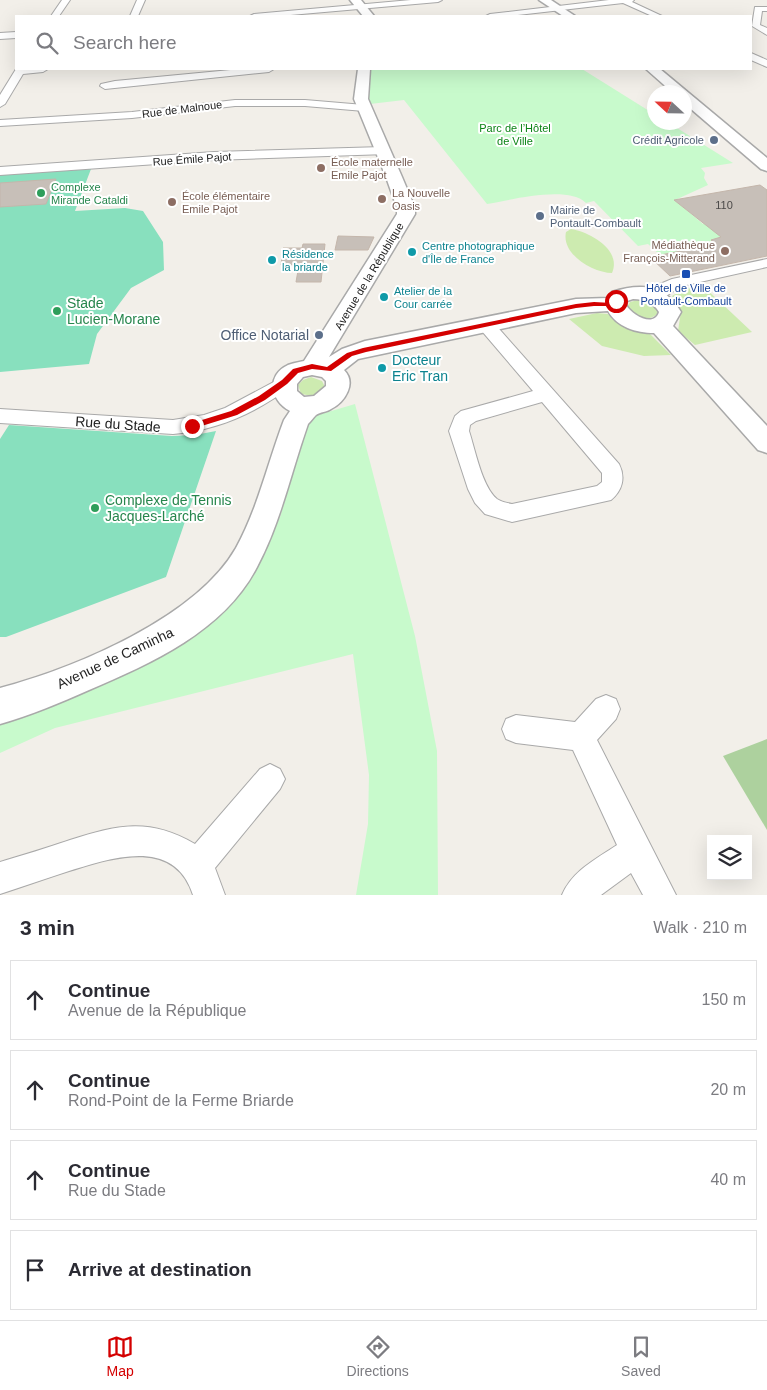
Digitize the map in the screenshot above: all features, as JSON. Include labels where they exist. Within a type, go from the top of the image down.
[{"type":"street","points":[[56,15],[66,0]]},
{"type":"street","points":[[134,15],[141,0],[150,0]]},
{"type":"street","points":[[263,15],[358,4],[438,0]]},
{"type":"street","points":[[544,0],[568,15]]},
{"type":"street","points":[[498,15],[625,0],[656,15]]},
{"type":"street","points":[[358,4],[368,15]]},
{"type":"street","points":[[765,31],[756,26],[762,14],[758,9],[767,9]]},
{"type":"street","points":[[0,36],[15,35]]},
{"type":"street","points":[[752,56],[767,64]]},
{"type":"street","points":[[0,104],[20,70]]},
{"type":"street","points":[[105,86],[176,73],[246,70]]},
{"type":"street","name":"Avenue de la République","points":[[320,368],[342,321],[406,214],[406,208],[384,151],[361,99],[364,70]]},
{"type":"street","points":[[653,70],[671,85]]},
{"type":"street","name":"Rue de Malnoue","points":[[0,123],[116,116],[235,102],[305,103],[364,108]]},
{"type":"street","points":[[692,102],[764,161]]},
{"type":"street","name":"Rue Émile Pajot","points":[[0,170],[214,156],[384,151]]},
{"type":"street","points":[[655,296],[674,284],[767,263]]},
{"type":"street","points":[[631,293],[647,294],[655,296],[662,301],[670,312],[670,317],[666,322],[659,325],[643,325],[634,323],[620,315],[615,305],[619,297],[631,293]]},
{"type":"street","points":[[320,368],[337,378],[338,389],[330,400],[296,397],[295,371],[320,368],[365,349],[487,326],[576,306],[594,304],[615,305]]},
{"type":"street","points":[[659,325],[767,443]]},
{"type":"street","points":[[487,326],[612,470],[613,479],[610,489],[603,494],[512,513],[498,510],[488,504],[481,495],[459,431],[460,423],[470,415],[546,394]]},
{"type":"street","name":"Rue du Stade","points":[[0,416],[173,427],[192,426],[296,397]]},
{"type":"street","name":"Avenue de Caminha","points":[[0,691],[70,666],[114,647],[168,619],[207,589],[223,570],[248,529],[296,397]]},
{"type":"street","name":"Avenue de Caminha","points":[[0,706],[57,687],[149,645],[177,630],[220,595],[246,559],[262,527],[297,420],[296,397]]},
{"type":"street","points":[[581,737],[606,710]]},
{"type":"street","points":[[516,729],[581,737]]},
{"type":"street","points":[[581,737],[636,851],[660,895]]},
{"type":"street","points":[[197,866],[270,779]]},
{"type":"street","points":[[0,878],[107,844],[145,839],[184,854],[197,866],[209,895]]},
{"type":"street","points":[[578,895],[595,878],[636,851]]},
{"type":"green space","name":"Parc de l’Hôtel de Ville","points":[[371,70],[584,70],[647,110],[647,130],[680,130],[733,163],[701,168],[705,173],[704,178],[708,185],[675,200],[703,224],[725,219],[729,236],[712,240],[717,244],[660,255],[648,244],[638,246],[594,201],[586,203],[578,198],[553,194],[487,204],[404,100],[370,104],[368,97]]},
{"type":"green space","name":"Stade Lucien-Morane","points":[[91,169],[75,211],[125,208],[143,211],[163,242],[164,270],[131,288],[97,334],[89,364],[0,372],[0,175]]},
{"type":"green space","points":[[571,229],[595,238],[608,250],[614,265],[612,273],[596,270],[573,255],[568,248],[566,240],[566,232]]},
{"type":"green space","points":[[701,284],[752,332],[695,345],[678,331],[681,311],[672,296],[684,289]]},
{"type":"green space","points":[[638,300],[653,304],[658,312],[656,315],[644,318],[633,313],[627,307],[630,302]]},
{"type":"green space","points":[[597,313],[608,314],[624,325],[649,333],[671,355],[644,356],[602,346],[569,319]]},
{"type":"green space","points":[[311,377],[322,381],[325,387],[313,396],[301,394],[298,385],[303,380]]},
{"type":"green space","points":[[355,404],[415,636],[437,751],[438,895],[356,895],[368,824],[369,775],[353,654],[55,728],[0,753],[0,721],[260,559],[280,517],[307,427],[304,426],[311,417]]},
{"type":"green space","name":"Complexe de Tennis Jacques-Larché","points":[[9,425],[172,436],[195,435],[216,431],[166,577],[6,637],[0,637],[0,439]]},
{"type":"green space","points":[[767,739],[767,830],[723,756]]},
{"type":"building","points":[[56,179],[46,204],[0,207],[0,183]]},
{"type":"building","points":[[760,185],[767,190],[767,256],[670,276],[650,257],[717,244],[711,240],[721,237],[674,200]]},
{"type":"building","points":[[338,236],[374,237],[368,250],[335,250]]},
{"type":"building","points":[[303,244],[325,244],[321,282],[296,282],[299,265],[281,265],[283,248],[302,248]]},
{"type":"place","name":"Crédit Agricole","points":[[714,140]]},
{"type":"place","name":"École maternelle Emile Pajot","points":[[321,168]]},
{"type":"place","name":"Complexe Mirande Cataldi","points":[[41,193]]},
{"type":"place","name":"La Nouvelle Oasis","points":[[382,199]]},
{"type":"place","name":"École élémentaire Emile Pajot","points":[[172,202]]},
{"type":"place","name":"Mairie de Pontault-Combault","points":[[540,216]]},
{"type":"place","name":"Médiathèque François-Mitterand","points":[[725,251]]},
{"type":"place","name":"Centre photographique d'Île de France","points":[[412,252]]},
{"type":"place","name":"Résidence la briarde","points":[[272,260]]},
{"type":"place","name":"Hôtel de Ville de Pontault-Combault","points":[[686,274]]},
{"type":"place","name":"Atelier de la Cour carrée","points":[[384,297]]},
{"type":"place","name":"Stade Lucien-Morane","points":[[57,311]]},
{"type":"place","name":"Office Notarial","points":[[319,335]]},
{"type":"place","name":"Docteur Eric Tran","points":[[382,368]]},
{"type":"place","name":"Complexe de Tennis Jacques-Larché","points":[[95,508]]},
{"type":"route","points":[[192,426],[218,420],[234,413],[262,398],[285,382],[295,371],[312,367],[328,370],[339,360],[365,349],[487,326],[576,306],[594,304],[615,305],[616,301]]}]
